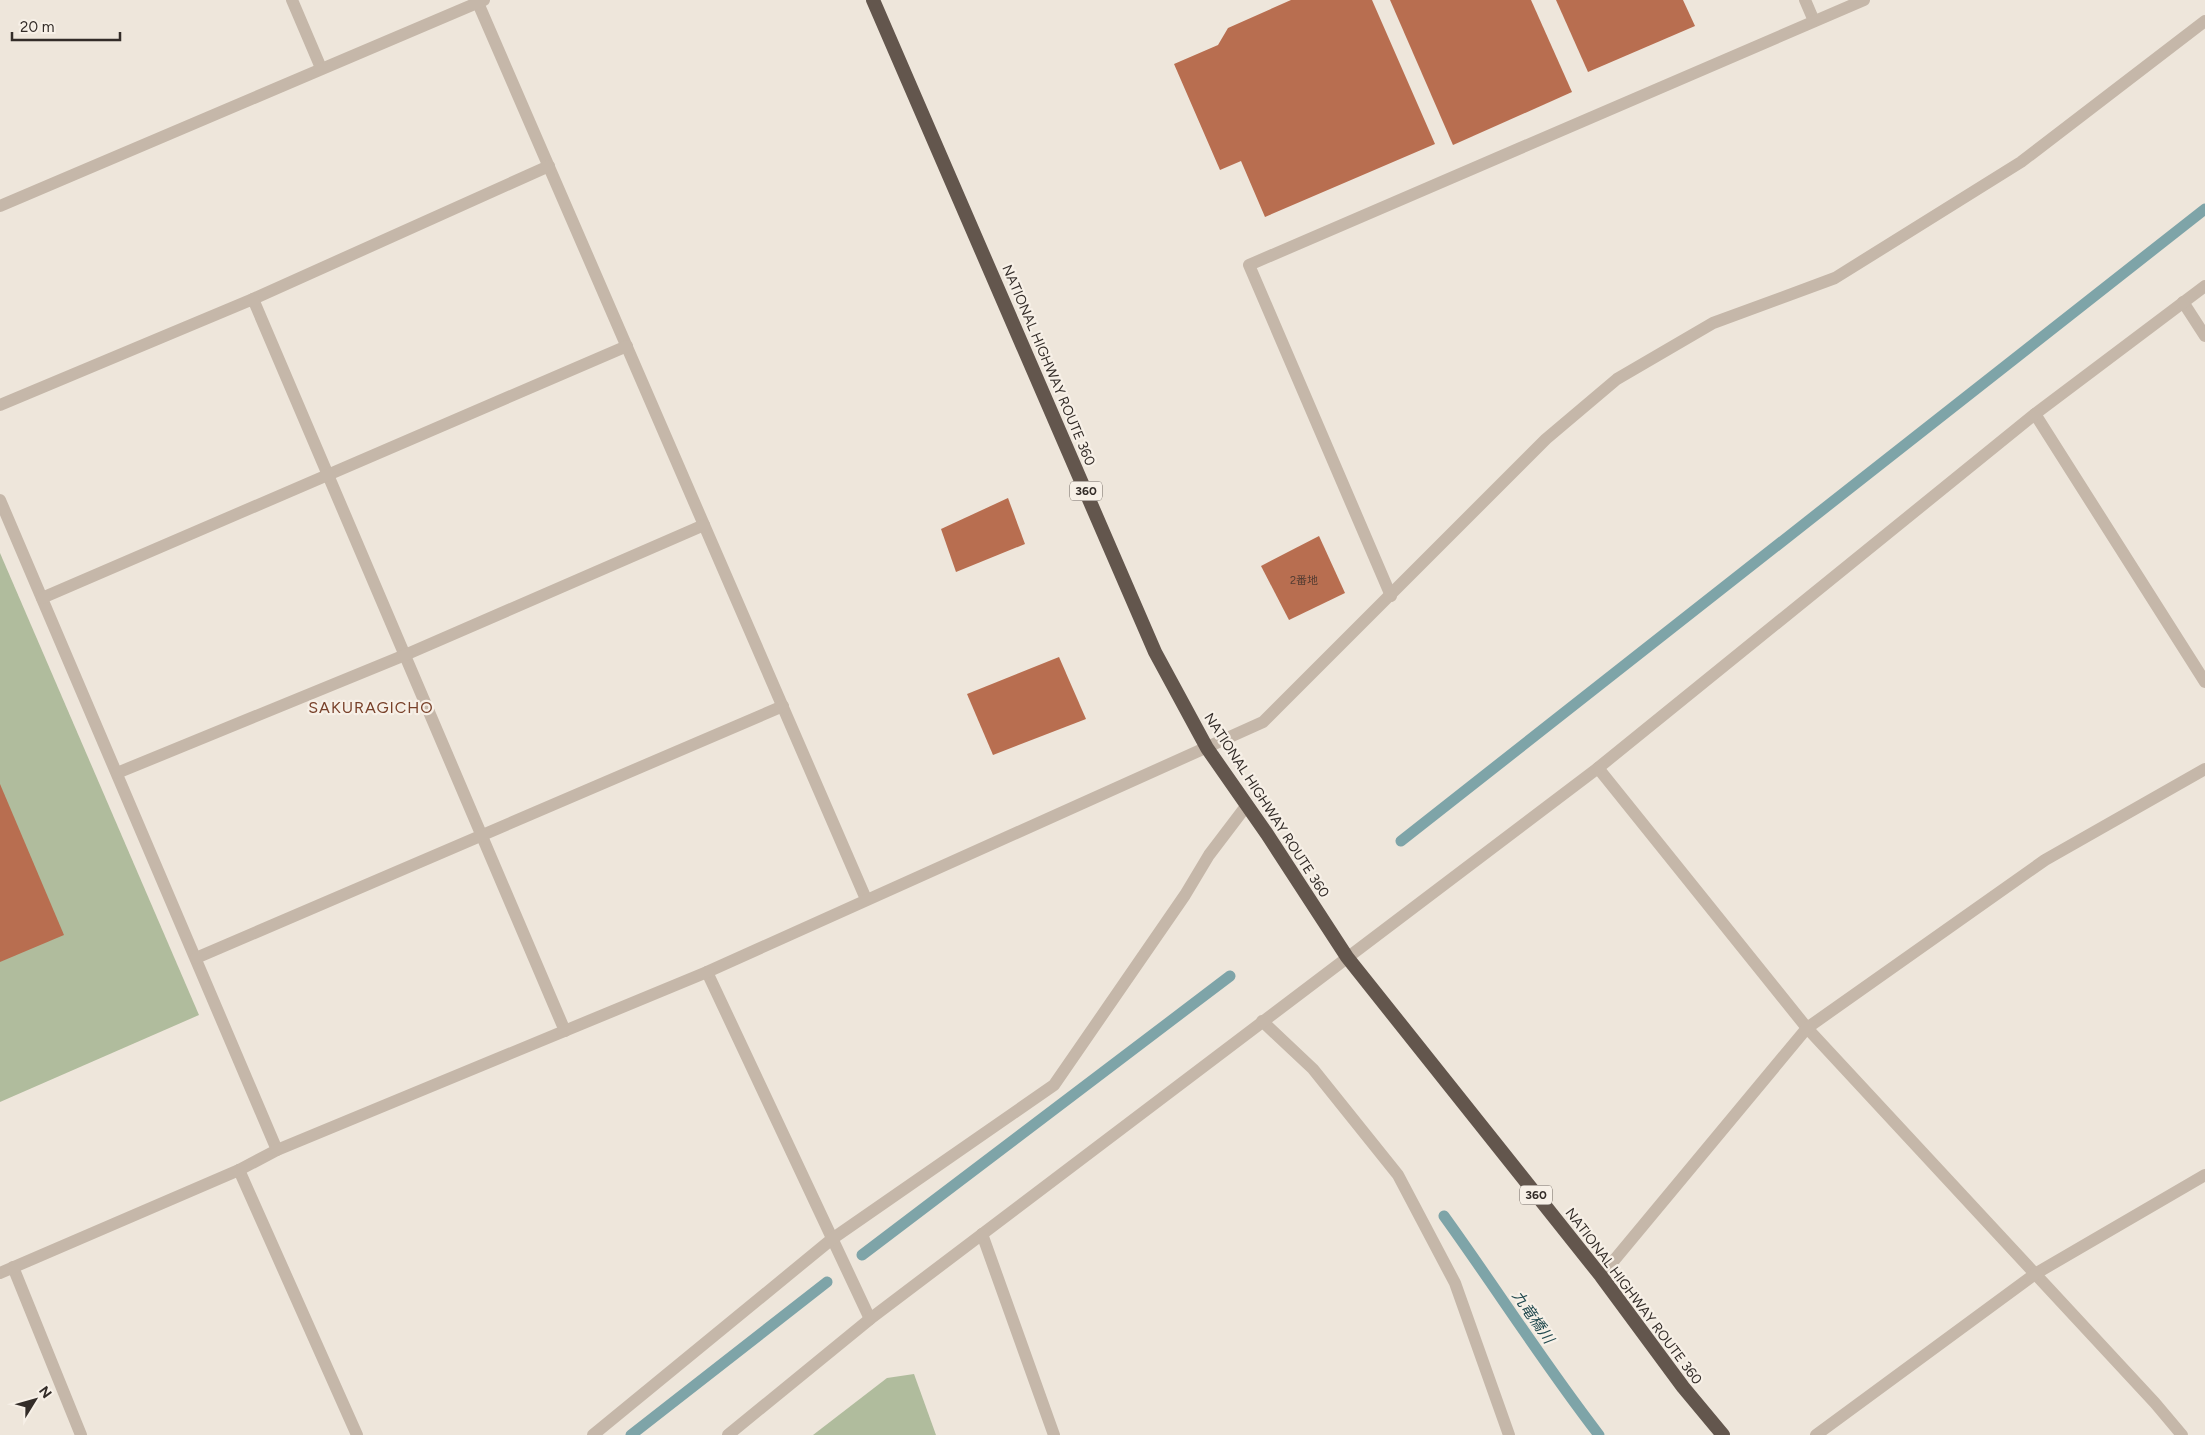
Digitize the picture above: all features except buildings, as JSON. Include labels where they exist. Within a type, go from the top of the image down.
[{"type":"highway","name":"NATIONAL HIGHWAY ROUTE 360","points":[[873,0],[1156,652],[1207,748],[1247,805],[1347,957],[1601,1276],[1683,1387],[1723,1435]]},
{"type":"street","points":[[292,0],[322,68]]},
{"type":"street","points":[[1805,0],[1814,22]]},
{"type":"street","points":[[1391,596],[1249,264],[1864,0]]},
{"type":"street","points":[[0,206],[481,2],[626,346],[866,899]]},
{"type":"street","points":[[0,1274],[239,1170],[277,1150],[706,972],[1263,722],[1546,439],[1617,379],[1713,323],[1835,278],[2021,162],[2205,21]]},
{"type":"street","points":[[0,405],[253,299],[549,166]]},
{"type":"street","points":[[728,1435],[870,1319],[1598,768],[2035,414],[2205,286]]},
{"type":"street","points":[[253,299],[565,1031]]},
{"type":"street","points":[[2184,302],[2205,336]]},
{"type":"street","points":[[42,598],[626,346]]},
{"type":"street","points":[[2035,414],[2205,682]]},
{"type":"street","points":[[0,500],[277,1150]]},
{"type":"street","points":[[117,773],[405,655],[704,525]]},
{"type":"street","points":[[196,958],[783,706]]},
{"type":"street","points":[[1598,768],[1807,1028],[2155,1403],[2182,1435]]},
{"type":"street","points":[[1601,1276],[1807,1028],[2045,860],[2205,769]]},
{"type":"street","points":[[593,1435],[832,1239],[1054,1085],[1185,895],[1209,855],[1247,805]]},
{"type":"street","points":[[706,972],[870,1319]]},
{"type":"street","points":[[1262,1021],[1313,1069],[1398,1175],[1455,1283],[1509,1435]]},
{"type":"street","points":[[239,1170],[357,1435]]},
{"type":"street","points":[[1816,1435],[2035,1274],[2205,1175]]},
{"type":"street","points":[[982,1234],[1054,1435]]},
{"type":"street","points":[[13,1268],[81,1435]]},
{"type":"green space","points":[[0,553],[199,1015],[0,1102]]},
{"type":"green space","points":[[914,1374],[936,1435],[813,1435],[887,1378]]},
{"type":"waterway","points":[[1401,841],[2205,209]]},
{"type":"waterway","points":[[862,1255],[1230,976]]},
{"type":"waterway","name":"九竜橋川","points":[[1444,1216],[1599,1435]]},
{"type":"waterway","points":[[631,1435],[827,1282]]},
{"type":"district","name":"SAKURAGICHO","points":[[371,707]]}]
